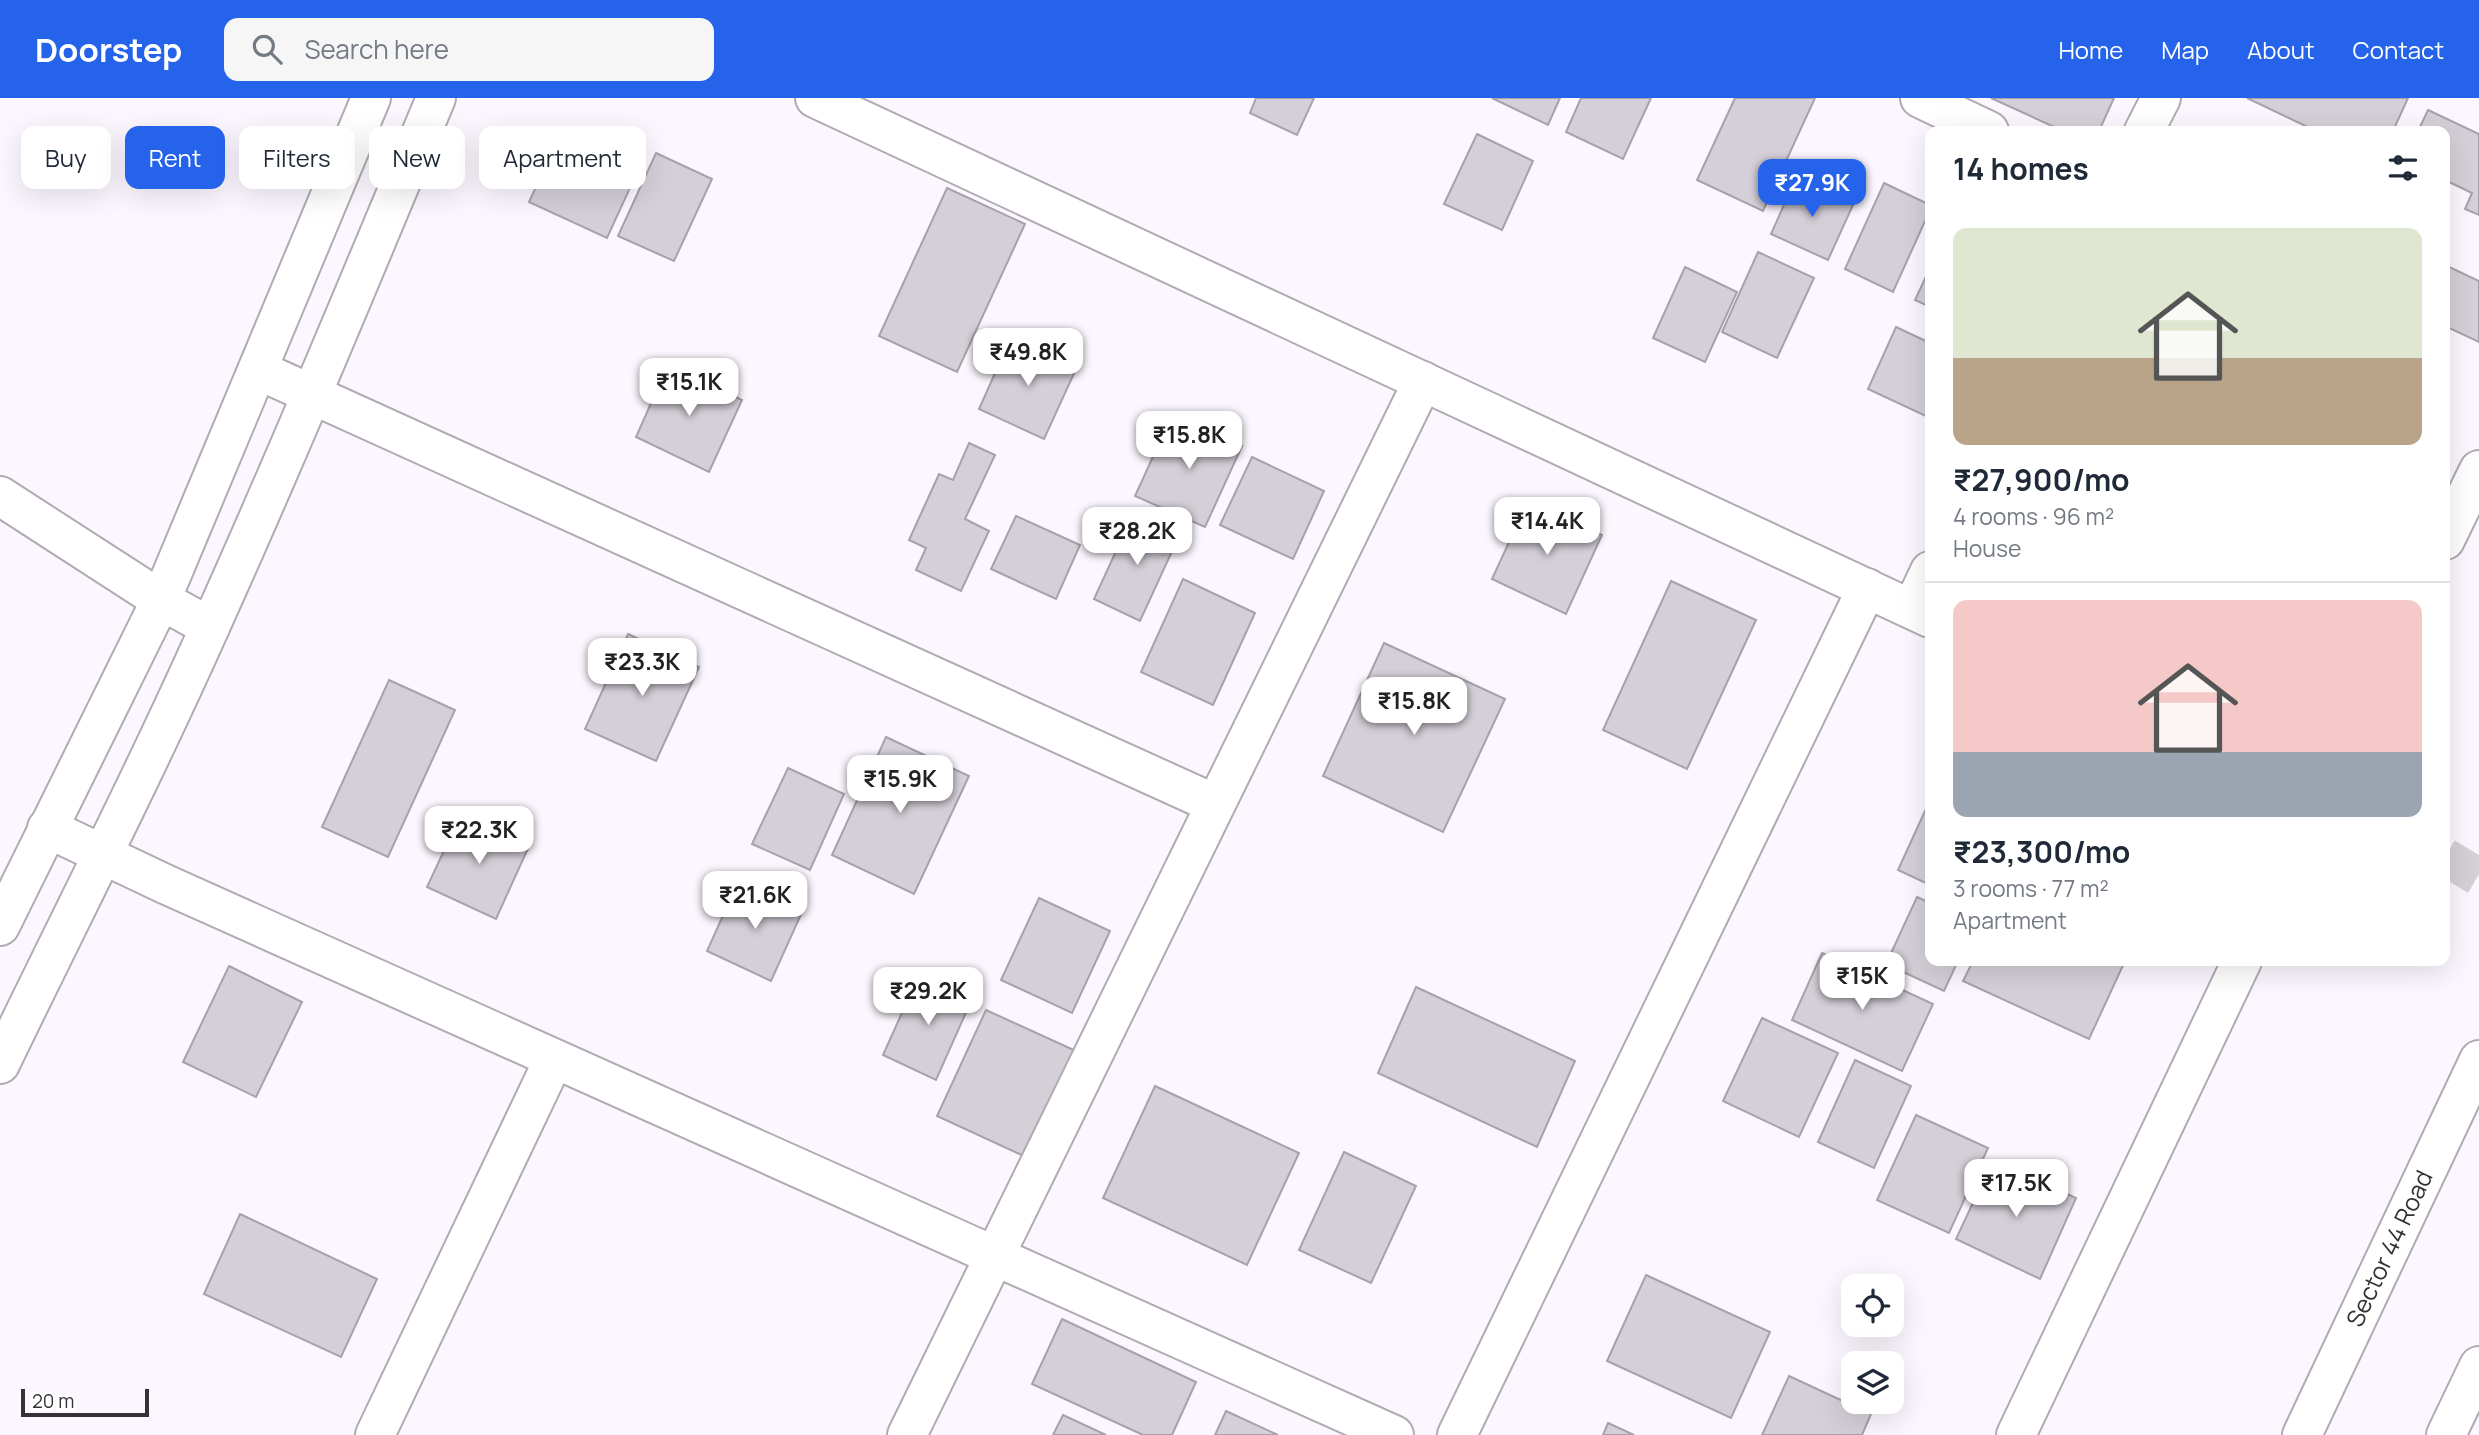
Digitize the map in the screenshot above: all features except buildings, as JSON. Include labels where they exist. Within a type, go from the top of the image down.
[{"type":"street","points":[[0,926],[161,600],[371,98]]},
{"type":"street","points":[[0,1065],[210,627],[313,394],[436,98]]},
{"type":"street","points":[[815,98],[1921,614],[1925,595]]},
{"type":"street","points":[[1920,98],[1979,126]]},
{"type":"street","points":[[2147,126],[2161,98]]},
{"type":"street","points":[[258,370],[1214,804]]},
{"type":"street","points":[[907,1435],[1423,381]]},
{"type":"street","points":[[2450,530],[2479,470]]},
{"type":"street","points":[[0,496],[161,600],[210,627]]},
{"type":"street","points":[[1457,1435],[1867,588]]},
{"type":"street","points":[[47,828],[554,1059],[1394,1435]]},
{"type":"street","points":[[2016,1435],[2240,966]]},
{"type":"street","points":[[376,1435],[554,1059]]},
{"type":"street","name":"Sector 44 Road","points":[[2302,1435],[2479,1060]]},
{"type":"street","points":[[2446,1435],[2479,1366]]},
{"type":"tunnel","points":[[2450,860],[2479,877]]}]
